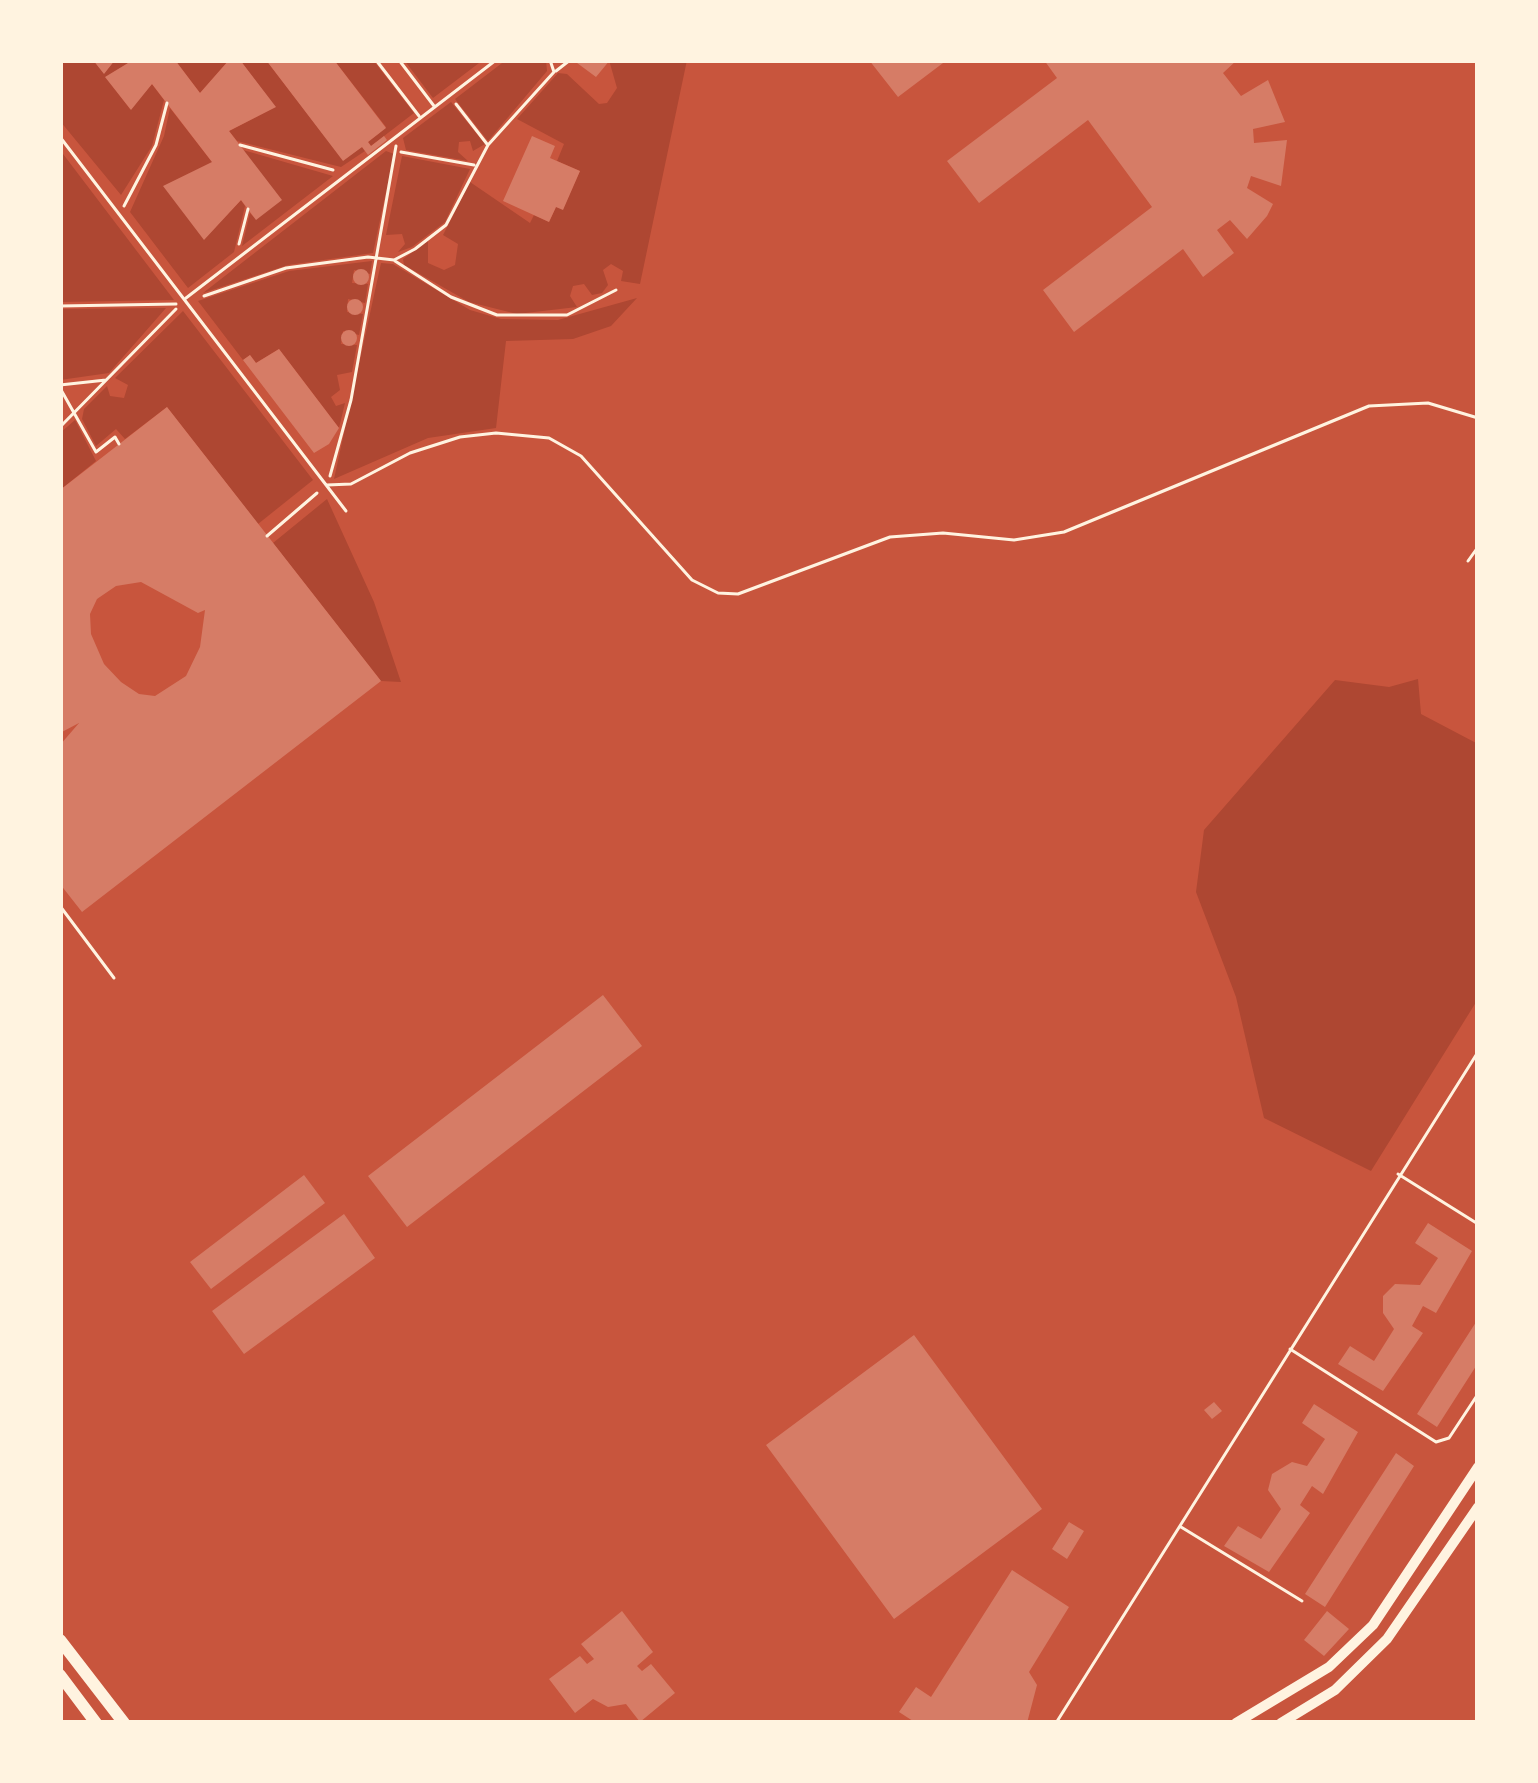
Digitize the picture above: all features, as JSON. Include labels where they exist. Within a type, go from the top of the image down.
[{"type":"main road","points":[[1236,1723],[1329,1667],[1373,1625],[1478,1467]]},
{"type":"main road","points":[[1281,1723],[1335,1690],[1376,1652],[1432,1580],[1478,1507]]},
{"type":"main road","points":[[60,1640],[124,1723]]},
{"type":"main road","points":[[60,1676],[96,1723]]},
{"type":"lane","points":[[376,60],[421,118]]},
{"type":"lane","points":[[399,60],[435,107]]},
{"type":"lane","points":[[184,299],[496,60]]},
{"type":"lane","points":[[60,137],[346,511]]},
{"type":"lane","points":[[327,485],[351,484],[410,453],[460,437],[496,433],[549,438],[580,456],[692,580],[718,593],[738,594],[890,537],[944,533],[1014,539],[1064,532],[1369,406],[1428,403],[1478,418]]},
{"type":"lane","points":[[1468,561],[1478,547]]},
{"type":"lane","points":[[60,906],[114,978]]},
{"type":"lane","points":[[1056,1723],[1397,1174],[1478,1052]]},
{"type":"lane","points":[[1397,1174],[1478,1224]]},
{"type":"lane","points":[[1288,1348],[1436,1442],[1448,1438],[1478,1394]]},
{"type":"lane","points":[[1178,1526],[1303,1601]]},
{"type":"path","points":[[550,60],[554,72]]},
{"type":"path","points":[[394,260],[446,225],[488,145],[570,60]]},
{"type":"path","points":[[450,96],[488,145]]},
{"type":"path","points":[[119,214],[156,145],[166,103]]},
{"type":"path","points":[[392,141],[399,151],[475,165]]},
{"type":"path","points":[[240,146],[336,171],[343,179]]},
{"type":"path","points":[[267,536],[327,485],[343,438],[399,151]]},
{"type":"path","points":[[234,263],[248,209]]},
{"type":"path","points":[[184,299],[249,284],[292,267],[377,257],[394,260],[451,297],[497,315],[567,314],[586,310],[616,290]]},
{"type":"path","points":[[60,306],[178,304],[60,427]]},
{"type":"path","points":[[107,380],[60,387],[96,452],[115,437],[119,444]]},
{"type":"shaded area","points":[[60,60],[93,60],[104,73],[115,60],[133,60],[106,77],[130,109],[152,84],[164,100],[152,146],[121,195],[60,121]]},
{"type":"shaded area","points":[[175,60],[229,60],[200,93]]},
{"type":"shaded area","points":[[240,60],[266,60],[343,160],[362,147],[365,151],[341,167],[237,141],[229,131],[275,107]]},
{"type":"shaded area","points":[[334,60],[373,60],[414,113],[371,146],[368,142],[386,127]]},
{"type":"shaded area","points":[[404,60],[474,62],[483,60],[433,98]]},
{"type":"shaded area","points":[[506,60],[546,60],[547,71],[488,141],[455,99]]},
{"type":"shaded area","points":[[609,60],[687,60],[640,284],[621,281],[623,271],[611,264],[603,270],[608,285],[602,293],[592,295],[584,284],[573,286],[570,296],[577,307],[517,314],[469,302],[404,265],[403,259],[428,241],[428,263],[444,270],[455,265],[458,244],[443,235],[470,182],[530,223],[534,215],[549,222],[556,207],[563,209],[580,171],[557,161],[564,144],[517,119],[558,73],[567,74],[599,104],[607,103],[617,88]]},
{"type":"shaded area","points":[[451,102],[485,144],[473,151],[470,141],[459,142],[458,152],[468,161],[406,150],[403,138]]},
{"type":"shaded area","points":[[170,108],[212,162],[204,239],[241,200],[245,206],[234,252],[188,288],[130,212],[164,136]]},
{"type":"shaded area","points":[[60,150],[174,300],[60,302]]},
{"type":"shaded area","points":[[243,150],[333,176],[242,246],[250,213],[256,219]]},
{"type":"shaded area","points":[[386,151],[394,154],[373,253],[288,265],[203,293]]},
{"type":"shaded area","points":[[402,156],[470,169],[445,222],[398,252],[405,244],[402,234],[386,235]]},
{"type":"shaded area","points":[[372,261],[370,274],[354,270],[352,283],[368,284],[365,303],[348,299],[347,312],[363,314],[359,335],[343,331],[341,344],[357,345],[352,372],[337,375],[340,390],[331,397],[336,406],[345,403],[339,428],[279,349],[256,363],[250,355],[243,360],[198,301],[289,271]]},
{"type":"shaded area","points":[[381,263],[393,264],[470,310],[501,319],[558,320],[637,298],[611,326],[573,339],[506,341],[496,428],[428,438],[334,479]]},
{"type":"shaded area","points":[[166,308],[109,373],[60,380],[60,309]]},
{"type":"shaded area","points":[[183,311],[313,480],[258,524],[167,407],[125,439],[116,429],[96,446],[82,419],[84,409],[107,386],[110,396],[124,398],[128,385],[115,378]]},
{"type":"shaded area","points":[[75,420],[96,461],[60,490],[60,433]]},
{"type":"shaded area","points":[[327,499],[374,602],[401,682],[381,681],[273,543]]},
{"type":"shaded area","points":[[1418,679],[1421,714],[1478,744],[1478,999],[1371,1171],[1264,1118],[1236,997],[1196,892],[1204,830],[1335,680],[1389,687]]},
{"type":"building","points":[[93,60],[115,60],[104,74]]},
{"type":"building","points":[[133,60],[175,60],[200,93],[229,60],[240,60],[276,107],[229,131],[282,200],[256,220],[241,200],[204,240],[163,186],[212,162],[152,84],[131,110],[105,77]]},
{"type":"building","points":[[266,60],[334,60],[386,128],[368,142],[371,146],[384,136],[387,140],[368,155],[362,147],[343,161]]},
{"type":"building","points":[[573,60],[610,60],[596,77]]},
{"type":"building","points":[[869,60],[947,60],[898,97]]},
{"type":"building","points":[[1044,60],[1237,60],[1223,73],[1241,96],[1268,80],[1285,122],[1253,129],[1254,143],[1287,140],[1281,186],[1251,176],[1247,188],[1273,204],[1267,216],[1247,239],[1230,220],[1217,230],[1234,253],[1203,277],[1183,249],[1074,332],[1043,290],[1152,207],[1088,120],[979,203],[947,161],[1057,78]]},
{"type":"building","points":[[532,136],[555,146],[550,158],[580,171],[563,210],[556,207],[549,222],[503,201]]},
{"type":"building","points":[[361,269],[369,277],[361,285],[353,277]]},
{"type":"building","points":[[355,299],[363,307],[355,315],[347,307]]},
{"type":"building","points":[[349,330],[357,338],[349,346],[341,338]]},
{"type":"building","points":[[279,349],[339,428],[329,444],[314,453],[243,360],[250,355],[256,363]]},
{"type":"building","points":[[167,407],[381,681],[82,912],[60,884],[60,745],[79,723],[60,733],[60,490]],"holes":[[[141,582],[198,613],[205,610],[200,647],[186,676],[155,696],[139,694],[121,682],[104,664],[91,634],[90,614],[97,599],[116,586]]]},
{"type":"building","points":[[603,995],[642,1046],[407,1227],[368,1176]]},
{"type":"building","points":[[304,1175],[325,1203],[211,1289],[190,1262]]},
{"type":"building","points":[[344,1214],[375,1258],[244,1354],[212,1311]]},
{"type":"building","points":[[1428,1223],[1472,1251],[1436,1313],[1423,1306],[1412,1326],[1423,1333],[1383,1391],[1338,1364],[1350,1346],[1374,1361],[1394,1329],[1383,1313],[1383,1296],[1395,1284],[1420,1285],[1438,1258],[1415,1243]]},
{"type":"building","points":[[1478,1319],[1478,1363],[1437,1427],[1417,1414]]},
{"type":"building","points":[[914,1335],[1042,1509],[894,1619],[766,1445]]},
{"type":"building","points":[[1214,1402],[1222,1411],[1212,1419],[1204,1410]]},
{"type":"building","points":[[1314,1404],[1358,1432],[1323,1494],[1312,1486],[1300,1505],[1310,1513],[1269,1572],[1224,1546],[1238,1526],[1261,1539],[1281,1509],[1268,1490],[1272,1474],[1292,1462],[1307,1466],[1325,1439],[1302,1423]]},
{"type":"building","points":[[1396,1453],[1414,1466],[1325,1607],[1305,1594]]},
{"type":"building","points":[[1069,1522],[1084,1531],[1067,1559],[1052,1549]]},
{"type":"building","points":[[1012,1570],[1069,1607],[1029,1672],[1037,1685],[1027,1723],[916,1723],[899,1712],[916,1687],[931,1697]]},
{"type":"building","points":[[622,1611],[653,1652],[637,1666],[642,1671],[651,1664],[675,1693],[640,1722],[626,1704],[608,1707],[593,1699],[575,1713],[549,1679],[580,1656],[587,1664],[594,1659],[581,1644]]},
{"type":"building","points":[[1327,1611],[1349,1629],[1324,1656],[1304,1640]]}]
